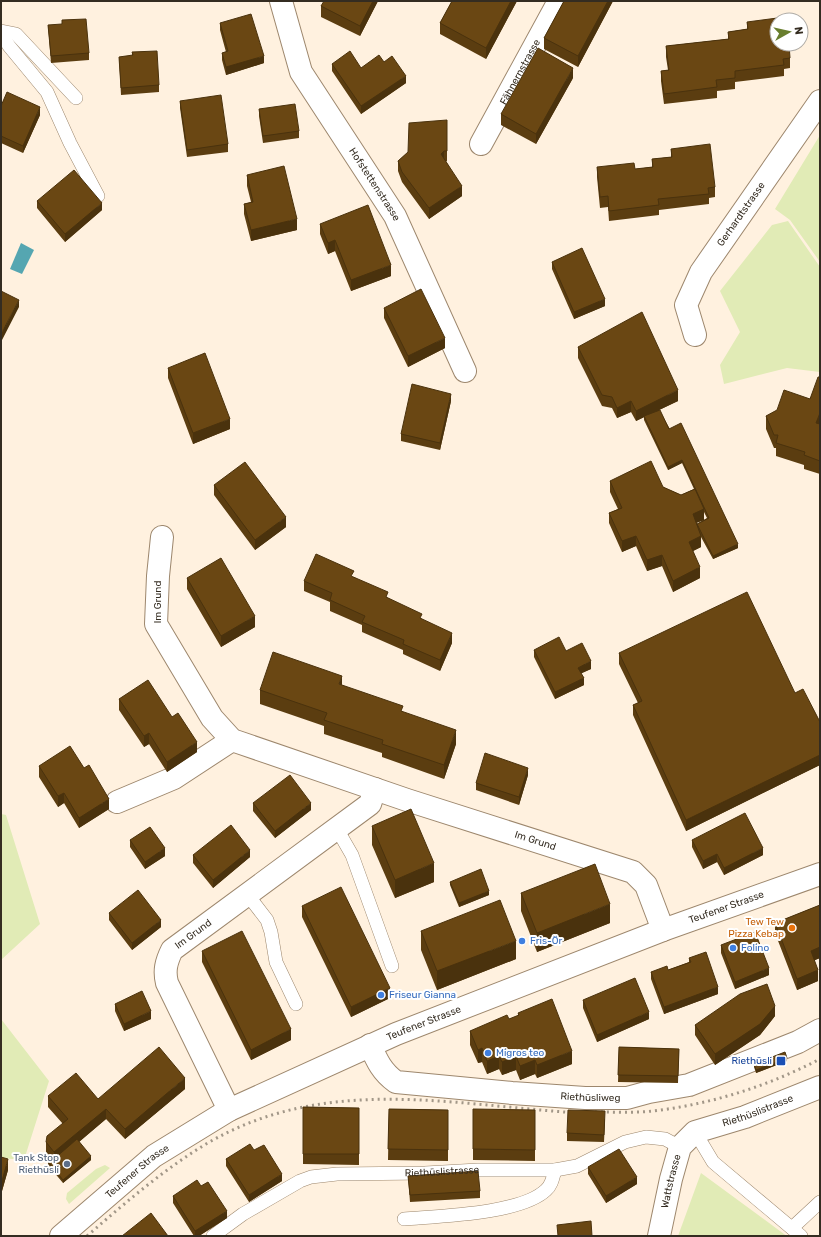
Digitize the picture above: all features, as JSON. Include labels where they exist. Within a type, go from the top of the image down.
[{"type":"street","name":"Hofstettenstrasse","points":[[281,1],[301,72],[395,216],[465,371]]},
{"type":"street","name":"Fähnernstrasse","points":[[482,144],[559,1]]},
{"type":"street","name":"Gerhardtstrasse","points":[[695,335],[686,306],[701,272],[820,102]]},
{"type":"street","name":"Im Grund","points":[[162,537],[158,576],[156,624],[212,718],[232,740],[375,789],[632,872],[646,885],[663,930]]},
{"type":"street","points":[[117,802],[174,778],[232,740]]},
{"type":"street","name":"Im Grund","points":[[229,1110],[167,983],[166,966],[172,950],[370,804],[375,789]]},
{"type":"street","name":"Teufener Strasse","points":[[61,1236],[154,1156],[229,1110],[370,1045],[663,930],[820,874]]},
{"type":"street","name":"Riethüsliweg","points":[[370,1045],[379,1066],[386,1075],[396,1082],[512,1093],[585,1098],[627,1098],[649,1092],[677,1089],[689,1085],[798,1042],[820,1030]]},
{"type":"street","name":"Riethüslistrasse","points":[[688,1139],[820,1087]]},
{"type":"street","name":"Wattstrasse","points":[[659,1236],[669,1186],[688,1139]]},
{"type":"lane","points":[[1,32],[16,34],[76,98]]},
{"type":"lane","points":[[1,32],[9,46],[47,92],[70,144],[98,196]]},
{"type":"lane","points":[[337,829],[352,855],[392,966]]},
{"type":"lane","points":[[247,894],[267,920],[271,932],[276,962],[296,1004]]},
{"type":"lane","name":"Riethüslistrasse","points":[[213,1236],[243,1214],[300,1181],[311,1177],[336,1174],[424,1173],[478,1170],[555,1170],[577,1166],[625,1142],[646,1137],[688,1139]]},
{"type":"lane","points":[[688,1139],[796,1232],[820,1202]]},
{"type":"lane","points":[[404,1219],[477,1211],[521,1203],[547,1189],[552,1181],[555,1170]]},
{"type":"green space","points":[[820,135],[820,262],[790,220],[775,209]]},
{"type":"green space","points":[[788,221],[820,267],[820,372],[787,368],[724,384],[720,365],[740,332],[720,291],[772,225]]},
{"type":"green space","points":[[1,814],[6,815],[40,924],[1,960]]},
{"type":"green space","points":[[1,1019],[49,1081],[24,1160],[1,1158]]},
{"type":"green space","points":[[105,1165],[110,1168],[69,1204],[66,1199],[67,1193],[96,1169]]},
{"type":"green space","points":[[701,1173],[784,1234],[787,1236],[678,1236]]},
{"type":"water","points":[[21,243],[34,250],[22,274],[10,269]]},
{"type":"building","points":[[324,1],[373,1],[360,26],[321,6]]},
{"type":"building","points":[[452,1],[511,1],[486,48],[440,23]]},
{"type":"building","points":[[564,1],[608,1],[578,56],[544,38]]},
{"type":"building","points":[[251,14],[264,56],[226,67],[222,53],[228,51],[220,23]]},
{"type":"building","points":[[86,19],[89,53],[51,56],[48,25],[62,24],[62,20]]},
{"type":"building","points":[[769,19],[769,52],[790,52],[790,58],[783,59],[784,65],[735,71],[735,78],[716,80],[717,87],[664,94],[661,71],[669,70],[666,46],[729,39],[728,32],[748,29],[747,22]]},
{"type":"building","points":[[538,48],[573,68],[536,134],[501,114]]},
{"type":"building","points":[[157,51],[159,85],[121,88],[119,57],[133,55],[132,52]]},
{"type":"building","points":[[350,51],[361,68],[379,55],[384,62],[392,56],[406,76],[361,106],[332,64]]},
{"type":"building","points":[[7,92],[40,107],[23,146],[1,136],[1,106]]},
{"type":"building","points":[[221,95],[228,144],[187,150],[180,101]]},
{"type":"building","points":[[295,104],[299,131],[263,136],[259,109]]},
{"type":"building","points":[[447,120],[447,151],[444,151],[441,154],[462,186],[429,208],[402,172],[398,161],[408,152],[409,123]]},
{"type":"building","points":[[710,144],[715,187],[708,188],[709,194],[658,199],[659,205],[609,211],[608,196],[600,197],[597,167],[634,163],[635,169],[653,167],[652,159],[672,157],[671,149]]},
{"type":"building","points":[[284,166],[297,219],[251,230],[244,204],[253,202],[247,175]]},
{"type":"building","points":[[74,170],[102,203],[65,234],[37,201]]},
{"type":"building","points":[[368,205],[391,265],[351,280],[335,240],[328,243],[320,224]]},
{"type":"building","points":[[582,248],[605,299],[574,312],[552,262]]},
{"type":"building","points":[[421,289],[445,338],[408,356],[384,308]]},
{"type":"building","points":[[1,291],[19,300],[1,334]]},
{"type":"building","points":[[642,312],[678,390],[636,411],[631,401],[617,408],[612,397],[602,395],[578,347]]},
{"type":"building","points":[[205,353],[230,419],[193,433],[168,368]]},
{"type":"building","points":[[818,377],[820,377],[820,413],[816,423],[820,424],[820,461],[804,455],[805,452],[776,443],[778,435],[774,435],[766,416],[777,410],[784,390],[810,399]]},
{"type":"building","points":[[412,384],[451,394],[440,443],[401,434]]},
{"type":"building","points":[[660,410],[669,429],[681,423],[738,544],[713,556],[697,524],[709,518],[682,460],[668,467],[644,416]]},
{"type":"building","points":[[651,461],[663,487],[681,495],[695,489],[704,509],[693,514],[701,536],[689,542],[700,567],[673,581],[662,555],[647,560],[636,536],[622,541],[609,513],[622,508],[610,481]]},
{"type":"building","points":[[245,462],[286,517],[255,540],[214,485]]},
{"type":"building","points":[[316,554],[354,571],[351,576],[388,592],[386,597],[422,614],[420,618],[452,633],[440,660],[403,644],[404,640],[362,622],[365,616],[330,600],[332,593],[304,581]]},
{"type":"building","points":[[221,558],[255,616],[221,636],[187,578]]},
{"type":"building","points":[[747,592],[795,693],[803,689],[820,722],[820,755],[686,820],[633,705],[642,701],[619,653]]},
{"type":"building","points":[[559,637],[566,651],[582,643],[591,661],[578,668],[584,678],[555,692],[534,650]]},
{"type":"building","points":[[273,652],[342,676],[339,684],[403,706],[401,711],[456,730],[444,765],[382,744],[383,740],[324,720],[327,713],[260,690]]},
{"type":"building","points":[[148,680],[172,717],[178,713],[197,742],[167,762],[149,733],[144,736],[119,699]]},
{"type":"building","points":[[70,746],[84,768],[89,765],[109,799],[79,818],[64,793],[58,796],[39,766]]},
{"type":"building","points":[[485,753],[528,768],[519,797],[476,783]]},
{"type":"building","points":[[290,775],[311,803],[275,831],[253,803]]},
{"type":"building","points":[[411,809],[434,863],[395,880],[372,826]]},
{"type":"building","points":[[745,813],[763,848],[724,868],[717,854],[703,861],[692,840]]},
{"type":"building","points":[[231,825],[250,850],[213,880],[193,855]]},
{"type":"building","points":[[150,827],[165,848],[145,862],[130,840]]},
{"type":"building","points":[[595,864],[610,904],[537,933],[521,893]]},
{"type":"building","points":[[481,869],[489,891],[459,903],[450,882]]},
{"type":"building","points":[[341,887],[390,988],[351,1007],[302,906]]},
{"type":"building","points":[[138,890],[161,920],[132,943],[109,913]]},
{"type":"building","points":[[500,900],[516,941],[437,971],[421,931]]},
{"type":"building","points":[[820,905],[820,947],[811,951],[818,970],[797,979],[775,923]]},
{"type":"building","points":[[242,931],[291,1029],[251,1050],[202,951]]},
{"type":"building","points":[[755,932],[769,968],[735,982],[721,945]]},
{"type":"building","points":[[706,952],[718,987],[664,1007],[651,972],[667,966],[668,970],[691,962],[689,958]]},
{"type":"building","points":[[635,978],[649,1012],[597,1035],[583,1000]]},
{"type":"building","points":[[767,984],[775,1006],[760,1024],[715,1054],[695,1025],[740,994]]},
{"type":"building","points":[[142,991],[151,1011],[124,1024],[115,1004]]},
{"type":"building","points":[[552,999],[572,1051],[537,1065],[535,1060],[520,1066],[516,1056],[502,1062],[499,1056],[487,1061],[482,1048],[478,1050],[470,1031],[507,1015],[509,1019],[519,1015],[518,1013]]},
{"type":"building","points":[[159,1047],[185,1078],[125,1129],[106,1109],[54,1152],[46,1142],[47,1136],[68,1119],[48,1096],[76,1073],[98,1099]]},
{"type":"building","points":[[619,1047],[679,1049],[678,1076],[618,1075]]},
{"type":"building","points":[[785,1052],[787,1058],[756,1070],[754,1064]]},
{"type":"building","points":[[303,1107],[359,1108],[359,1154],[303,1154]]},
{"type":"building","points":[[389,1109],[448,1110],[448,1150],[388,1149]]},
{"type":"building","points":[[473,1109],[535,1110],[535,1150],[473,1149]]},
{"type":"building","points":[[568,1110],[605,1111],[604,1135],[567,1133]]},
{"type":"building","name":"Tank Stop Riethüsli","points":[[77,1139],[91,1156],[63,1180],[48,1162],[53,1157],[54,1159]]},
{"type":"building","points":[[250,1144],[254,1150],[264,1145],[282,1174],[249,1195],[226,1159]]},
{"type":"building","points":[[619,1149],[637,1177],[606,1196],[588,1167]]},
{"type":"building","points":[[1,1157],[8,1159],[2,1181],[1,1180]]},
{"type":"building","points":[[478,1171],[480,1191],[410,1195],[408,1176]]},
{"type":"building","points":[[197,1180],[201,1186],[208,1182],[227,1211],[195,1231],[173,1196]]},
{"type":"building","points":[[151,1213],[168,1236],[122,1236]]},
{"type":"building","points":[[591,1221],[592,1236],[558,1236],[557,1225]]},
{"type":"railway","points":[[595,1112],[646,1112],[697,1104],[718,1099],[780,1078],[820,1059]]},
{"type":"railway","points":[[87,1236],[159,1176],[206,1144],[251,1122],[296,1108],[343,1101],[389,1099],[436,1101],[579,1113]]},
{"type":"place","name":"Tew Tew Pizza Kebap","points":[[792,928]]},
{"type":"place","name":"Fris-Ör","points":[[522,941]]},
{"type":"place","name":"Folino","points":[[733,948]]},
{"type":"place","name":"Friseur Gianna","points":[[381,995]]},
{"type":"place","name":"Migros teo","points":[[488,1053]]},
{"type":"place","name":"Riethüsli","points":[[781,1061]]},
{"type":"place","name":"Tank Stop Riethüsli","points":[[67,1164]]}]
